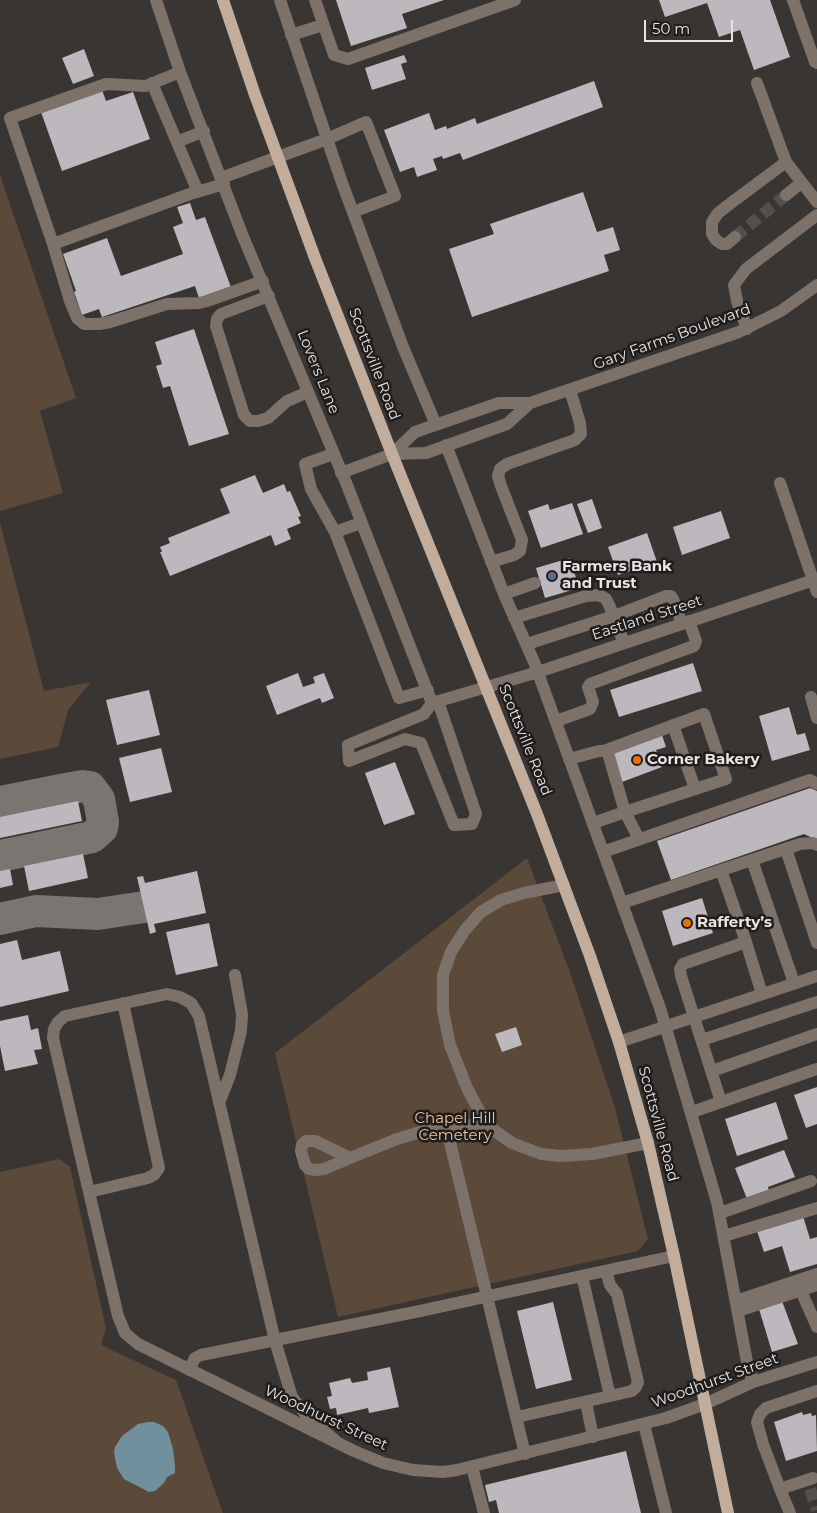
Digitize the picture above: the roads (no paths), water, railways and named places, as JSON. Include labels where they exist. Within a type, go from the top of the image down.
[{"type":"main road","name":"Scottsville Road","points":[[223,0],[277,158],[392,454],[564,885],[619,1042],[648,1143],[674,1256],[728,1513]]},
{"type":"street","name":"Lovers Lane","points":[[156,0],[180,72],[242,234],[334,454],[428,690],[435,702],[476,814],[472,824],[454,825],[421,743],[405,739],[349,761],[348,745],[424,714],[435,702]]},
{"type":"street","points":[[280,0],[353,212],[436,425]]},
{"type":"street","points":[[315,0],[334,56],[348,59],[515,0]]},
{"type":"street","points":[[793,0],[815,62],[817,63]]},
{"type":"street","points":[[291,35],[323,25]]},
{"type":"street","points":[[180,72],[152,84],[133,86],[106,84],[10,118],[53,244],[70,301],[77,318],[84,324],[99,324],[167,304],[208,301],[263,282]]},
{"type":"street","points":[[152,84],[198,192]]},
{"type":"street","points":[[757,84],[786,162],[817,202]]},
{"type":"street","points":[[53,244],[198,192],[366,122],[395,196],[353,212]]},
{"type":"street","points":[[177,142],[204,131]]},
{"type":"street","points":[[735,237],[727,244],[722,244],[716,240],[712,234],[712,222],[718,213],[786,162]]},
{"type":"street","points":[[786,195],[801,183]]},
{"type":"street","points":[[747,329],[737,301],[734,285],[746,269],[817,215]]},
{"type":"street","name":"Gary Farms Boulevard","points":[[392,454],[415,432],[499,403],[530,403],[747,329],[781,311],[817,285]]},
{"type":"street","points":[[269,296],[221,314],[217,319],[216,326],[244,416],[250,421],[268,418],[287,401],[308,392]]},
{"type":"street","points":[[491,562],[514,555],[520,551],[522,540],[501,486],[498,476],[500,469],[507,464],[574,440],[581,434],[570,390]]},
{"type":"street","name":"Gary Farms Boulevard","points":[[392,454],[426,453],[507,424],[530,403]]},
{"type":"street","points":[[446,445],[491,562],[538,672],[666,1026],[720,1214],[747,1362],[753,1382]]},
{"type":"street","points":[[334,454],[305,464],[310,489],[335,532],[399,698],[428,690]]},
{"type":"street","points":[[341,473],[392,454]]},
{"type":"street","points":[[780,482],[816,584]]},
{"type":"street","points":[[335,532],[361,523]]},
{"type":"street","points":[[504,594],[535,583]]},
{"type":"street","name":"Eastland Street","points":[[486,688],[686,623],[816,584]]},
{"type":"street","points":[[514,618],[586,596],[599,594],[606,599],[624,643]]},
{"type":"street","points":[[527,644],[614,616],[666,596],[671,596],[696,641],[694,646],[590,684],[588,687],[593,702],[590,709],[556,721]]},
{"type":"street","points":[[435,702],[486,688]]},
{"type":"street","points":[[811,697],[817,718]]},
{"type":"street","points":[[569,759],[604,751],[704,714],[726,779],[593,823]]},
{"type":"street","points":[[673,725],[695,789]]},
{"type":"street","points":[[604,751],[608,753],[625,812],[639,839]]},
{"type":"street","points":[[603,852],[810,780],[817,784]]},
{"type":"street","points":[[622,903],[800,844],[813,843],[817,845]]},
{"type":"street","points":[[786,849],[817,943]]},
{"type":"street","points":[[752,860],[794,983]]},
{"type":"street","points":[[721,870],[762,994]]},
{"type":"street","points":[[564,885],[524,893],[491,906],[481,912],[464,930],[447,963],[444,975],[442,999],[450,1045],[467,1088],[488,1125],[512,1143],[531,1151],[551,1155],[582,1155],[648,1143]]},
{"type":"street","points":[[722,1102],[680,969],[684,964],[746,942]]},
{"type":"street","points":[[219,1103],[230,1075],[241,1031],[242,1014],[235,975]]},
{"type":"street","points":[[619,1042],[817,976]]},
{"type":"street","points":[[89,1192],[148,1178],[155,1174],[159,1168],[123,1004],[167,994],[180,997],[191,1003],[199,1016],[275,1340],[292,1397],[308,1417],[337,1442]]},
{"type":"street","points":[[702,1040],[817,1002]]},
{"type":"street","name":"Woodhurst Street","points":[[123,1004],[65,1016],[54,1029],[53,1038],[122,1328],[138,1344],[337,1442],[384,1463],[413,1470],[443,1472],[472,1468],[666,1418],[704,1404],[753,1382],[817,1362]]},
{"type":"street","points":[[712,1071],[817,1034]]},
{"type":"street","points":[[692,1112],[817,1069]]},
{"type":"street","points":[[350,1158],[397,1139],[446,1126],[488,1125]]},
{"type":"street","points":[[446,1126],[525,1454]]},
{"type":"street","points":[[720,1214],[811,1180]]},
{"type":"street","points":[[724,1236],[817,1208]]},
{"type":"street","points":[[189,1370],[195,1358],[201,1355],[674,1256]]},
{"type":"street","points":[[517,1417],[632,1392],[636,1387],[638,1382],[617,1294],[610,1286],[606,1270]]},
{"type":"street","points":[[737,1306],[817,1274]]},
{"type":"street","points":[[582,1276],[610,1396]]},
{"type":"street","points":[[737,1306],[817,1286]]},
{"type":"street","points":[[801,1291],[817,1327]]},
{"type":"street","points":[[790,1513],[763,1444],[757,1422],[760,1414],[766,1408],[817,1391]]},
{"type":"street","points":[[586,1402],[593,1436]]},
{"type":"street","points":[[644,1424],[666,1513]]},
{"type":"street","points":[[472,1468],[484,1513]]},
{"type":"street","points":[[780,1489],[810,1482]]},
{"type":"water","points":[[154,1422],[163,1426],[168,1432],[175,1466],[175,1473],[167,1477],[164,1483],[155,1491],[149,1492],[124,1479],[117,1468],[114,1453],[115,1447],[122,1436],[138,1424]]},
{"type":"tunnel","points":[[735,237],[786,195]]},
{"type":"tunnel","points":[[810,1489],[817,1510]]},
{"type":"place","name":"Farmers Bank and Trust","points":[[552,576]]},
{"type":"place","name":"Corner Bakery","points":[[637,760]]},
{"type":"place","name":"Rafferty’s","points":[[687,923]]},
{"type":"park label","name":"Chapel Hill Cemetery","points":[[455,1128]]}]
